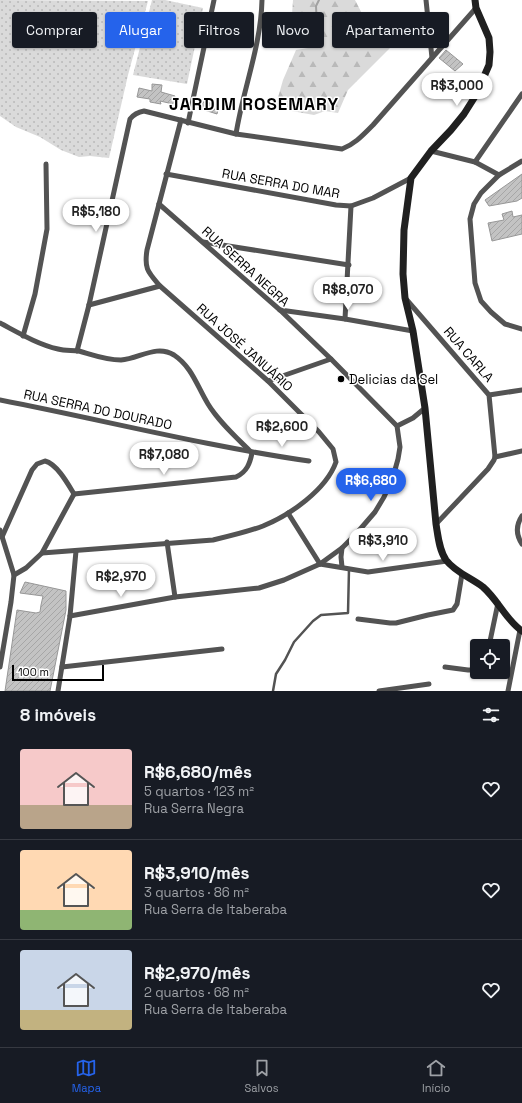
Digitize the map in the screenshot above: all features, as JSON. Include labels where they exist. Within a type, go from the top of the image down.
[{"type":"street","points":[[188,123],[214,0]]},
{"type":"street","points":[[236,134],[238,116],[255,49],[262,0]]},
{"type":"street","points":[[426,0],[432,58]]},
{"type":"street","points":[[475,0],[476,8],[488,38],[490,52],[489,65],[476,95],[464,114],[432,151],[412,178],[404,230],[403,274],[405,298],[425,408],[439,542],[443,556],[447,561],[462,574],[483,588],[498,603],[521,631],[508,691]]},
{"type":"street","points":[[77,351],[89,305],[130,119],[136,114],[144,111],[236,134],[342,149],[359,139],[411,84],[476,8]]},
{"type":"street","points":[[475,162],[522,94]]},
{"type":"street","name":"RUA JOSÉ JANUÁRIO","points":[[42,553],[167,542],[212,540],[239,534],[263,526],[288,513],[328,479],[336,462],[328,442],[268,381],[160,286],[145,264],[147,250],[166,174],[181,120]]},
{"type":"street","points":[[432,151],[475,162],[499,175]]},
{"type":"street","points":[[522,161],[499,175],[481,193],[474,204],[470,219],[475,283],[481,301],[505,324],[522,329]]},
{"type":"street","points":[[23,336],[35,294],[47,229],[46,164]]},
{"type":"street","name":"RUA SERRA DO MAR","points":[[166,174],[336,205],[351,206],[373,198],[412,178]]},
{"type":"street","name":"RUA SERRA NEGRA","points":[[159,204],[280,310],[397,426]]},
{"type":"street","points":[[345,319],[351,206]]},
{"type":"street","points":[[203,242],[348,265]]},
{"type":"street","points":[[89,305],[160,286]]},
{"type":"street","name":"RUA CARLA","points":[[405,298],[489,395],[495,457]]},
{"type":"street","points":[[280,310],[345,319],[412,331]]},
{"type":"street","points":[[0,323],[23,336],[60,350],[77,351],[107,359],[127,359],[155,351],[173,355],[189,368],[208,404],[217,416],[252,453],[247,468],[236,477],[74,494]]},
{"type":"street","points":[[268,381],[331,359]]},
{"type":"street","points":[[489,395],[522,390]]},
{"type":"street","name":"RUA SERRA DO DOURADO","points":[[0,400],[82,416],[252,453],[309,461]]},
{"type":"street","points":[[70,616],[175,597],[259,588],[284,580],[320,564],[342,548],[375,512],[393,478],[398,459],[400,447],[397,426],[413,418],[425,408]]},
{"type":"street","points":[[436,524],[488,469],[495,457],[522,451]]},
{"type":"street","points":[[1,539],[32,470],[37,464],[45,461],[52,464],[65,479],[74,494]]},
{"type":"street","points":[[14,575],[26,568],[42,553],[74,494]]},
{"type":"street","points":[[288,513],[320,564]]},
{"type":"street","points":[[522,516],[517,530],[522,544]]},
{"type":"street","points":[[0,530],[1,539],[14,575],[12,602],[0,667]]},
{"type":"street","points":[[167,542],[175,597]]},
{"type":"street","points":[[342,548],[340,557],[342,567]]},
{"type":"street","points":[[58,691],[70,616],[76,551]]},
{"type":"street","points":[[320,564],[342,567],[361,572],[373,572],[447,561]]},
{"type":"street","points":[[358,619],[396,623],[453,610],[457,604],[462,574]]},
{"type":"street","points":[[490,639],[498,603]]},
{"type":"street","points":[[62,667],[222,649]]},
{"type":"street","points":[[444,667],[470,670]]},
{"type":"street","points":[[379,691],[429,684]]},
{"type":"lane","points":[[272,691],[276,674],[294,642],[313,621],[321,615],[348,613],[349,569]]},
{"type":"green space","points":[[0,0],[148,1],[145,12],[105,12],[105,48],[135,48],[109,158],[90,156],[79,157],[61,150],[40,137],[16,127],[0,116]]},
{"type":"green space","points":[[152,0],[165,0],[203,8],[202,12],[184,12],[184,48],[195,48],[187,84],[133,75],[140,48],[176,48],[176,12],[149,12]]},
{"type":"green space","points":[[293,0],[355,0],[361,12],[332,12],[332,48],[390,48],[348,90],[338,113],[325,111],[314,115],[275,108],[283,80],[296,50],[324,48],[324,12],[292,12]]},
{"type":"building","points":[[446,50],[463,64],[455,71],[439,58]]},
{"type":"building","points":[[152,84],[162,85],[161,92],[175,96],[173,104],[160,101],[161,104],[150,102],[150,99],[137,97],[139,88],[152,91]]},
{"type":"building","points":[[200,101],[219,105],[217,114],[198,108]]},
{"type":"building","points":[[522,174],[522,198],[517,201],[489,206],[485,200]]},
{"type":"building","points":[[512,211],[513,217],[522,215],[522,234],[492,241],[488,223],[504,220],[502,214]]},
{"type":"building","points":[[25,582],[66,591],[66,610],[50,691],[5,691],[17,610],[36,613],[40,612],[43,596],[20,593]]},
{"type":"waterway","points":[[316,12],[316,6],[319,0]]},
{"type":"place","name":"Delicias da Sel","points":[[341,379]]},
{"type":"district","name":"JARDIM ROSEMARY","points":[[254,104]]}]
